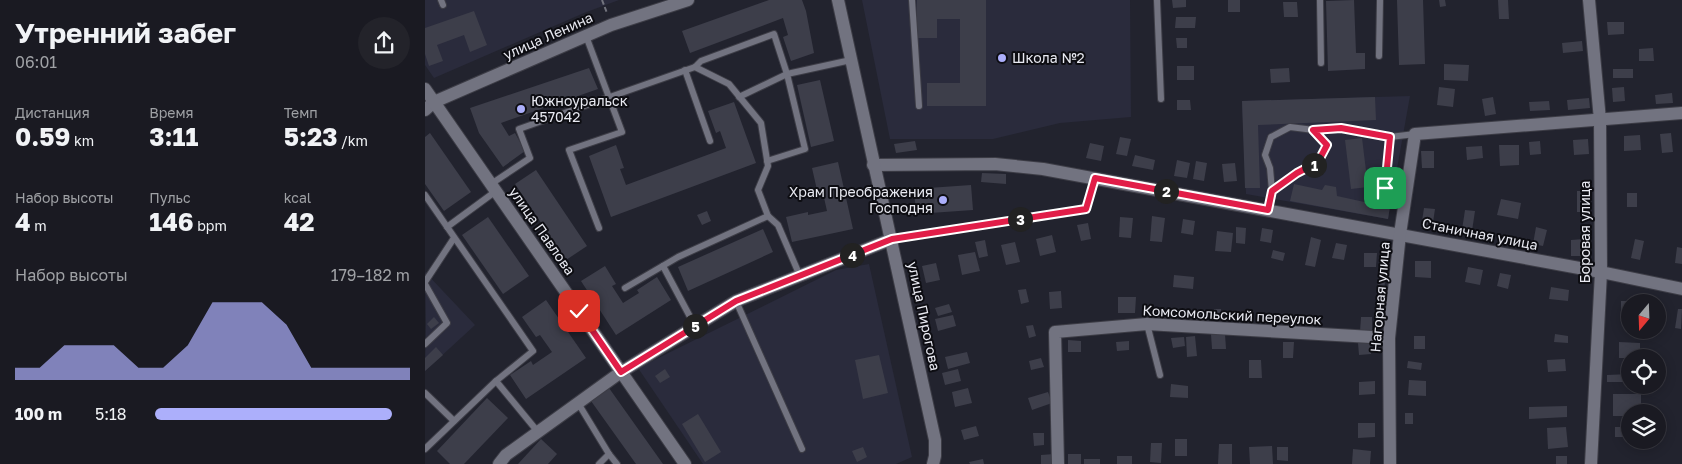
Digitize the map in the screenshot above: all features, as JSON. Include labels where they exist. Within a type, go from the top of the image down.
[{"type":"street","name":"улица Ленина","points":[[430,106],[611,25],[688,0]]},
{"type":"street","name":"улица Пирогова","points":[[838,0],[935,440],[933,464]]},
{"type":"street","name":"Боровая улица","points":[[1589,0],[1600,120],[1601,272],[1591,464]]},
{"type":"street","name":"улица Павлова","points":[[425,89],[430,106],[493,187],[685,464]]},
{"type":"street","points":[[1415,134],[1682,113]]},
{"type":"street","name":"Нагорная улица","points":[[1391,464],[1389,338],[1400,234],[1415,134]]},
{"type":"street","name":"Станичная улица","points":[[873,165],[995,164],[1043,169],[1400,234],[1682,289]]},
{"type":"street","points":[[499,464],[506,455],[621,372],[736,301],[892,239]]},
{"type":"street","name":"Комсомольский переулок","points":[[1058,464],[1055,332],[1147,324],[1389,338]]},
{"type":"lane","points":[[912,0],[919,106]]},
{"type":"lane","points":[[1157,0],[1161,99]]},
{"type":"lane","points":[[1321,0],[1321,63]]},
{"type":"lane","points":[[1379,56],[1380,0]]},
{"type":"lane","points":[[447,227],[530,158],[519,129],[695,67],[701,61],[775,34],[787,74],[805,149],[767,161]]},
{"type":"lane","points":[[586,36],[622,132],[569,150],[599,228]]},
{"type":"lane","points":[[739,96],[787,74],[851,60]]},
{"type":"lane","points":[[695,67],[729,84],[761,123],[768,166],[758,190],[768,216],[778,225],[800,276]]},
{"type":"lane","points":[[685,70],[710,140]]},
{"type":"lane","points":[[1268,210],[1272,191],[1271,168],[1265,155],[1271,137],[1290,127],[1313,130],[1341,128],[1390,137],[1415,134]]},
{"type":"lane","points":[[1272,191],[1297,173],[1318,162],[1327,145],[1313,130]]},
{"type":"lane","points":[[1385,188],[1390,137]]},
{"type":"lane","points":[[892,239],[1086,209],[1095,178]]},
{"type":"lane","points":[[425,195],[533,351],[497,381],[425,449]]},
{"type":"lane","points":[[625,288],[678,257],[768,216]]},
{"type":"lane","points":[[425,344],[447,323],[425,283],[454,238]]},
{"type":"lane","points":[[663,266],[695,326]]},
{"type":"lane","points":[[736,301],[802,449]]},
{"type":"lane","points":[[1147,324],[1160,374]]},
{"type":"lane","points":[[497,381],[538,432]]},
{"type":"lane","points":[[425,392],[454,421]]},
{"type":"lane","points":[[578,403],[617,464]]},
{"type":"lane","points":[[599,464],[609,454]]},
{"type":"path","points":[[602,0],[611,25]]},
{"type":"shaded area","points":[[425,0],[619,0],[584,13],[434,78],[425,65]]},
{"type":"shaded area","name":"Школа №2","points":[[862,0],[1130,0],[1131,117],[1060,123],[993,139],[890,139]]},
{"type":"shaded area","points":[[1410,96],[1388,219],[1246,194],[1242,101]]},
{"type":"shaded area","points":[[869,264],[912,457],[896,464],[703,464],[638,368],[836,270]]},
{"type":"shaded area","points":[[425,272],[475,325],[425,371],[426,324]]},
{"type":"building","points":[[769,0],[802,0],[814,53],[791,61],[783,37],[788,35],[783,18],[690,53],[682,31]]},
{"type":"building","points":[[917,0],[986,0],[986,106],[927,106],[927,83],[960,83],[960,19],[937,19],[937,38],[917,38]]},
{"type":"building","points":[[1172,0],[1186,0],[1186,7],[1173,8]]},
{"type":"building","points":[[1228,0],[1240,0],[1240,12],[1228,12]]},
{"type":"building","points":[[1354,0],[1356,53],[1365,53],[1365,69],[1328,71],[1326,1]]},
{"type":"building","points":[[1397,0],[1423,0],[1425,64],[1399,65]]},
{"type":"building","points":[[1439,0],[1445,0],[1446,6],[1440,7]]},
{"type":"building","points":[[1498,0],[1508,0],[1509,19],[1499,19]]},
{"type":"building","points":[[1283,2],[1297,2],[1298,17],[1284,17]]},
{"type":"building","points":[[474,11],[487,45],[470,52],[464,35],[437,45],[443,61],[429,66],[425,54],[425,28]]},
{"type":"building","points":[[1176,17],[1196,17],[1195,28],[1175,28]]},
{"type":"building","points":[[1607,22],[1624,22],[1624,34],[1608,35]]},
{"type":"building","points":[[1176,38],[1187,38],[1187,48],[1177,48]]},
{"type":"building","points":[[1582,41],[1583,51],[1563,53],[1562,43]]},
{"type":"building","points":[[1653,48],[1654,61],[1639,61],[1639,49]]},
{"type":"building","points":[[1444,64],[1469,65],[1468,81],[1444,80]]},
{"type":"building","points":[[1177,66],[1194,66],[1194,80],[1177,80]]},
{"type":"building","points":[[589,68],[598,89],[501,123],[509,136],[515,133],[525,151],[503,167],[479,133],[470,108]]},
{"type":"building","points":[[1289,68],[1290,82],[1271,83],[1270,69]]},
{"type":"building","points":[[1613,69],[1633,69],[1633,78],[1613,78]]},
{"type":"building","points":[[820,80],[834,141],[811,147],[797,85]]},
{"type":"building","points":[[1439,87],[1455,89],[1453,107],[1437,105]]},
{"type":"building","points":[[1624,87],[1625,101],[1613,102],[1612,88]]},
{"type":"building","points":[[1672,93],[1673,103],[1656,104],[1655,95]]},
{"type":"building","points":[[1375,97],[1376,120],[1258,125],[1260,188],[1245,188],[1242,101]]},
{"type":"building","points":[[1493,97],[1496,114],[1485,116],[1482,99]]},
{"type":"building","points":[[1589,98],[1590,108],[1568,110],[1567,100]]},
{"type":"building","points":[[1177,100],[1190,100],[1191,110],[1177,110]]},
{"type":"building","points":[[1549,101],[1550,110],[1530,111],[1529,102]]},
{"type":"building","points":[[734,102],[756,163],[611,217],[589,156],[616,145],[624,168],[620,169],[626,185],[726,148],[720,131],[716,133],[708,111]]},
{"type":"building","points":[[430,133],[471,192],[444,211],[425,184],[425,137]]},
{"type":"building","points":[[1671,133],[1673,152],[1662,153],[1660,134]]},
{"type":"building","points":[[1640,135],[1641,150],[1624,151],[1624,136]]},
{"type":"building","points":[[1120,137],[1131,139],[1127,156],[1116,154]]},
{"type":"building","points":[[1362,138],[1368,187],[1351,189],[1345,140]]},
{"type":"building","points":[[1588,139],[1589,154],[1574,155],[1573,140]]},
{"type":"building","points":[[915,141],[917,150],[896,153],[894,144]]},
{"type":"building","points":[[1540,141],[1541,154],[1530,155],[1529,142]]},
{"type":"building","points":[[1090,143],[1104,146],[1101,161],[1086,158]]},
{"type":"building","points":[[1499,145],[1519,145],[1519,165],[1500,166]]},
{"type":"building","points":[[1482,146],[1483,158],[1467,160],[1466,147]]},
{"type":"building","points":[[1421,151],[1434,151],[1434,168],[1422,168]]},
{"type":"building","points":[[1135,155],[1155,160],[1153,170],[1132,166]]},
{"type":"building","points":[[1177,160],[1190,163],[1187,178],[1174,176]]},
{"type":"building","points":[[1196,161],[1207,163],[1204,181],[1193,179]]},
{"type":"building","points":[[838,162],[853,229],[792,242],[786,217],[808,212],[808,215],[827,211],[822,189],[817,190],[812,168]]},
{"type":"building","points":[[1235,163],[1237,181],[1224,182],[1222,164]]},
{"type":"building","points":[[536,170],[587,246],[566,260],[515,184]]},
{"type":"building","points":[[982,173],[1006,174],[1006,184],[981,182]]},
{"type":"building","points":[[1294,184],[1322,190],[1325,185],[1336,187],[1337,196],[1369,203],[1371,191],[1392,194],[1388,219],[1290,201]]},
{"type":"building","name":"Храм Преображения Господня","points":[[971,185],[973,210],[916,214],[914,189]]},
{"type":"building","points":[[1577,191],[1590,191],[1590,212],[1577,212]]},
{"type":"building","points":[[1627,193],[1637,193],[1637,207],[1627,207]]},
{"type":"building","points":[[1501,199],[1521,203],[1518,219],[1497,215]]},
{"type":"building","points":[[1424,208],[1435,209],[1432,229],[1421,228]]},
{"type":"building","points":[[1465,210],[1475,211],[1472,231],[1462,230]]},
{"type":"building","points":[[707,211],[711,221],[702,225],[697,215]]},
{"type":"building","points":[[1152,216],[1165,218],[1162,242],[1150,241]]},
{"type":"building","points":[[488,217],[529,276],[503,294],[462,235]]},
{"type":"building","points":[[1120,217],[1133,218],[1131,238],[1119,237]]},
{"type":"building","points":[[1183,219],[1195,221],[1193,235],[1181,233]]},
{"type":"building","points":[[1088,223],[1091,239],[1081,241],[1077,225]]},
{"type":"building","points":[[1236,227],[1246,228],[1245,244],[1236,243]]},
{"type":"building","points":[[1536,227],[1547,230],[1543,246],[1533,244]]},
{"type":"building","points":[[1262,228],[1273,230],[1271,243],[1260,241]]},
{"type":"building","points":[[763,229],[773,252],[688,291],[678,267]]},
{"type":"building","points":[[1217,231],[1233,233],[1231,252],[1215,251]]},
{"type":"building","points":[[1052,235],[1056,252],[1040,256],[1036,239]]},
{"type":"building","points":[[1311,237],[1321,240],[1315,267],[1305,265]]},
{"type":"building","points":[[1584,239],[1584,256],[1571,256],[1571,240]]},
{"type":"building","points":[[1635,239],[1644,241],[1640,260],[1631,258]]},
{"type":"building","points":[[985,240],[988,256],[979,258],[975,242]]},
{"type":"building","points":[[1015,242],[1020,262],[1006,265],[1001,245]]},
{"type":"building","points":[[1336,243],[1347,245],[1344,260],[1332,258]]},
{"type":"building","points":[[1677,247],[1682,248],[1682,264],[1675,263]]},
{"type":"building","points":[[1273,250],[1285,253],[1283,261],[1271,258]]},
{"type":"building","points":[[975,252],[980,271],[962,275],[958,255]]},
{"type":"building","points":[[1364,253],[1377,253],[1376,267],[1364,267]]},
{"type":"building","points":[[1415,261],[1431,261],[1431,278],[1415,277]]},
{"type":"building","points":[[936,263],[940,280],[926,283],[922,266]]},
{"type":"building","points":[[605,266],[616,284],[612,286],[623,303],[639,293],[637,290],[657,277],[671,300],[616,335],[581,281]]},
{"type":"building","points":[[1468,267],[1483,270],[1480,285],[1465,282]]},
{"type":"building","points":[[1500,273],[1511,275],[1508,289],[1497,286]]},
{"type":"building","points":[[1174,275],[1194,277],[1193,289],[1173,287]]},
{"type":"building","points":[[1378,282],[1385,282],[1384,292],[1378,291]]},
{"type":"building","points":[[1551,287],[1569,290],[1568,301],[1549,299]]},
{"type":"building","points":[[1026,289],[1029,302],[1021,304],[1018,290]]},
{"type":"building","points":[[1061,291],[1062,308],[1050,309],[1049,292]]},
{"type":"building","points":[[1118,297],[1136,297],[1135,313],[1118,313]]},
{"type":"building","points":[[546,300],[586,358],[526,399],[510,375],[531,361],[533,365],[552,352],[540,335],[536,337],[522,317]]},
{"type":"building","points":[[949,304],[952,312],[938,316],[935,308]]},
{"type":"building","points":[[1214,309],[1221,309],[1221,319],[1214,319]]},
{"type":"building","points":[[1678,309],[1682,309],[1681,329],[1675,328]]},
{"type":"building","points":[[1155,310],[1162,310],[1161,321],[1154,321]]},
{"type":"building","points":[[1196,310],[1205,310],[1205,321],[1196,321]]},
{"type":"building","points":[[953,315],[956,326],[938,331],[935,319]]},
{"type":"building","points":[[434,317],[439,323],[431,329],[427,324]]},
{"type":"building","points":[[1361,317],[1372,317],[1372,332],[1360,332]]},
{"type":"building","points":[[1033,325],[1036,336],[1029,338],[1026,326]]},
{"type":"building","points":[[1211,334],[1225,334],[1226,349],[1212,349]]},
{"type":"building","points":[[1555,334],[1568,336],[1568,343],[1554,342]]},
{"type":"building","points":[[1195,336],[1197,356],[1187,357],[1186,337]]},
{"type":"building","points":[[1414,336],[1425,336],[1425,349],[1414,349]]},
{"type":"building","points":[[1184,337],[1185,346],[1173,348],[1171,338]]},
{"type":"building","points":[[1068,340],[1081,341],[1081,352],[1068,352]]},
{"type":"building","points":[[1129,341],[1129,350],[1117,351],[1116,342]]},
{"type":"building","points":[[1283,342],[1294,342],[1293,358],[1283,358]]},
{"type":"building","points":[[1370,342],[1371,354],[1359,355],[1358,343]]},
{"type":"building","points":[[1619,342],[1640,343],[1640,349],[1621,349],[1621,358],[1619,358]]},
{"type":"building","points":[[436,347],[443,355],[425,371],[425,358]]},
{"type":"building","points":[[967,352],[970,363],[948,369],[945,357]]},
{"type":"building","points":[[879,355],[888,393],[863,399],[855,360]]},
{"type":"building","points":[[1041,358],[1044,367],[1031,370],[1029,361]]},
{"type":"building","points":[[1565,359],[1566,371],[1548,372],[1547,360]]},
{"type":"building","points":[[1249,360],[1261,360],[1262,378],[1249,378]]},
{"type":"building","points":[[1408,361],[1422,363],[1421,370],[1407,368]]},
{"type":"building","points":[[665,369],[670,377],[660,383],[655,376]]},
{"type":"building","points":[[958,369],[961,381],[945,385],[942,373]]},
{"type":"building","points":[[1621,374],[1621,382],[1607,382],[1607,375]]},
{"type":"building","points":[[1409,380],[1426,381],[1426,396],[1408,395]]},
{"type":"building","points":[[1375,381],[1375,394],[1359,395],[1359,382]]},
{"type":"building","points":[[1171,384],[1188,386],[1188,398],[1170,397]]},
{"type":"building","points":[[609,388],[663,464],[636,464],[591,401]]},
{"type":"building","points":[[968,388],[972,403],[955,407],[952,392]]},
{"type":"building","points":[[1048,392],[1052,403],[1032,410],[1028,398]]},
{"type":"building","points":[[1613,394],[1641,394],[1641,404],[1621,404],[1621,416],[1613,416]]},
{"type":"building","points":[[487,398],[508,418],[464,464],[450,464],[437,451]]},
{"type":"building","points":[[1567,406],[1567,417],[1529,419],[1529,407]]},
{"type":"building","points":[[1405,413],[1413,413],[1413,424],[1405,424]]},
{"type":"building","points":[[698,414],[721,452],[705,462],[682,424]]},
{"type":"building","points":[[1358,423],[1375,423],[1375,437],[1358,438]]},
{"type":"building","points":[[976,426],[979,436],[964,440],[961,430]]},
{"type":"building","points":[[1566,427],[1568,447],[1548,449],[1547,428]]},
{"type":"building","points":[[1615,427],[1621,427],[1621,437],[1615,437]]},
{"type":"building","points":[[1033,433],[1044,433],[1044,445],[1034,446]]},
{"type":"building","points":[[541,439],[557,454],[548,464],[518,464]]},
{"type":"building","points":[[1175,439],[1187,439],[1187,456],[1175,456]]},
{"type":"building","points":[[1151,443],[1162,443],[1161,463],[1150,462]]},
{"type":"building","points":[[1219,444],[1232,444],[1232,464],[1218,464]]},
{"type":"building","points":[[1272,446],[1273,464],[1250,464],[1249,447]]},
{"type":"building","points":[[863,447],[867,457],[857,462],[852,451]]},
{"type":"building","points":[[1277,447],[1288,447],[1288,461],[1277,460]]},
{"type":"building","points":[[1353,449],[1371,451],[1370,464],[1352,464]]},
{"type":"building","points":[[1054,454],[1054,464],[1041,464],[1041,455]]},
{"type":"building","points":[[1068,454],[1081,454],[1081,464],[1068,464]]},
{"type":"building","points":[[1117,456],[1132,456],[1132,464],[1117,464]]},
{"type":"building","points":[[1556,456],[1567,456],[1567,464],[1556,464]]},
{"type":"building","points":[[983,459],[984,464],[970,464],[969,462]]},
{"type":"building","points":[[1084,459],[1100,459],[1100,464],[1084,464]]},
{"type":"place","name":"Школа №2","points":[[1002,58]]},
{"type":"place","name":"Южноуральск 457042","points":[[521,109]]},
{"type":"place","name":"Храм Преображения Господня","points":[[943,200]]},
{"type":"route","points":[[579,311],[621,372],[736,301],[892,239],[1086,209],[1095,178],[1268,210],[1272,191],[1297,173],[1318,162],[1327,145],[1313,130],[1341,128],[1390,137],[1385,188]]}]
